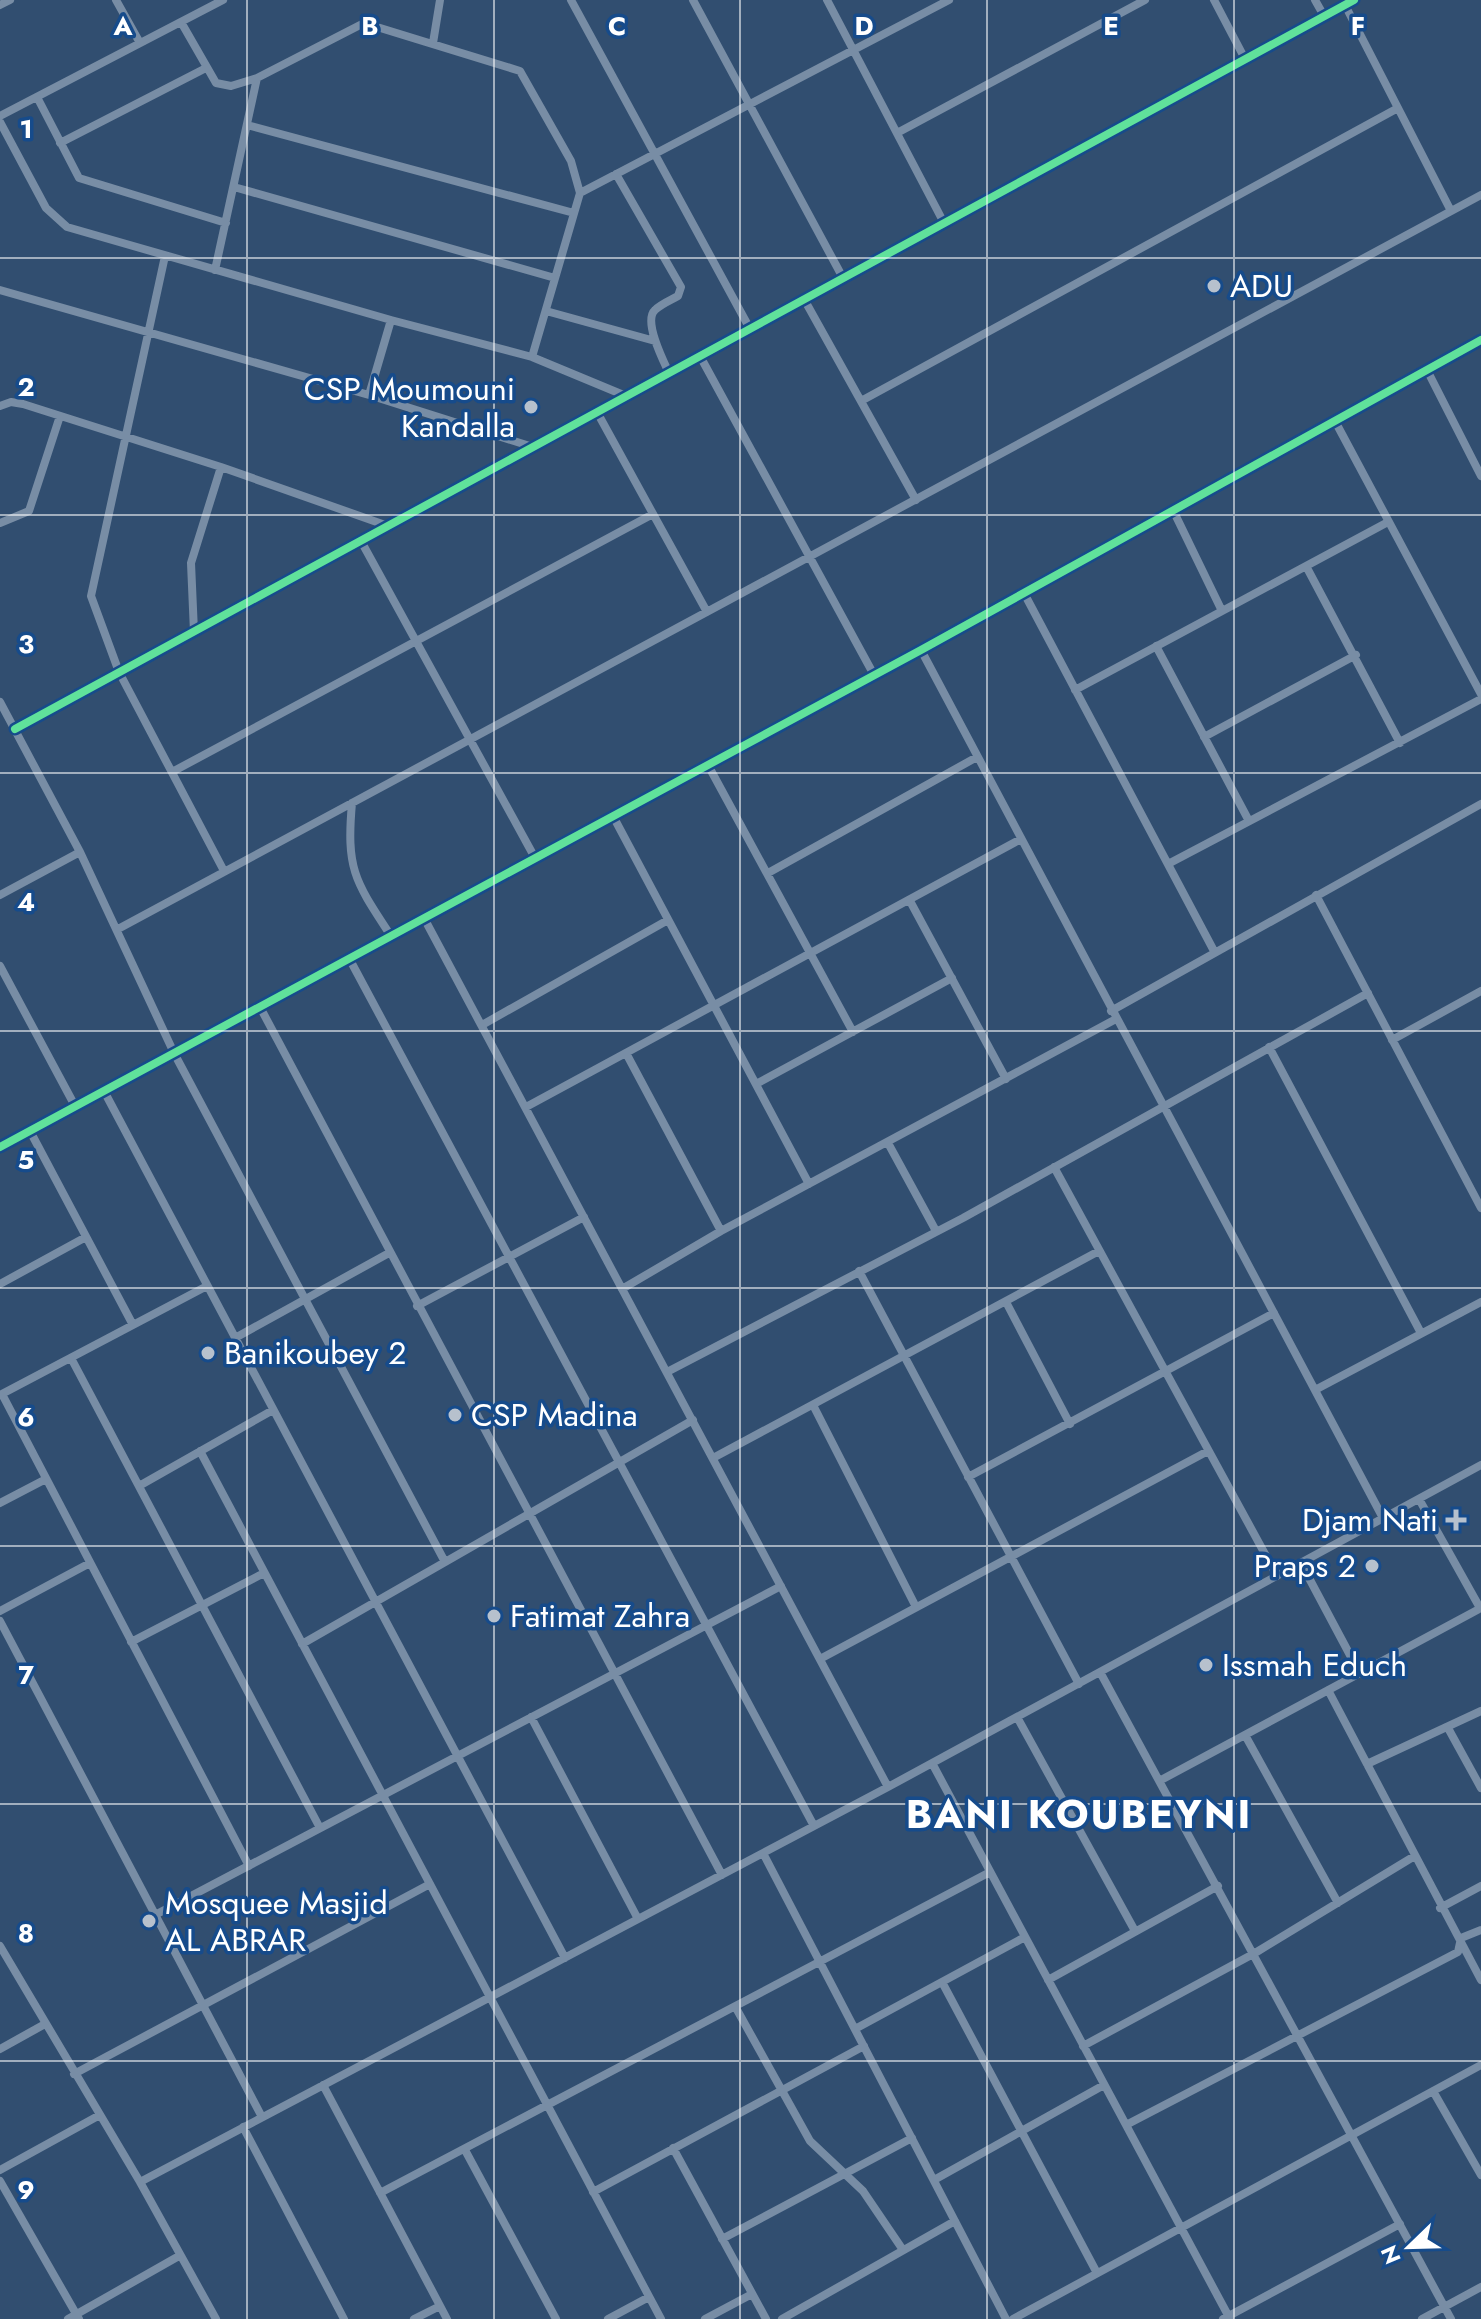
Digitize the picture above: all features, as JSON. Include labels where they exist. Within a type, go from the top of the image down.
[{"type":"street","points":[[0,5],[10,0]]},
{"type":"street","points":[[116,0],[140,43]]},
{"type":"street","points":[[223,0],[0,119],[55,219],[67,227],[165,256],[532,357],[626,396]]},
{"type":"street","points":[[433,43],[440,0]]},
{"type":"street","points":[[571,0],[657,153],[750,329]]},
{"type":"street","points":[[693,0],[843,278]]},
{"type":"street","points":[[827,0],[944,223]]},
{"type":"street","points":[[580,193],[949,0]]},
{"type":"street","points":[[897,133],[1145,0]]},
{"type":"street","points":[[1214,0],[1245,59]]},
{"type":"street","points":[[1315,0],[1324,16]]},
{"type":"street","points":[[15,729],[1350,2],[1398,108],[1451,211]]},
{"type":"street","points":[[181,22],[216,83],[231,86],[257,78],[364,23],[520,71],[571,161],[580,193],[532,357]]},
{"type":"street","points":[[60,143],[206,68]]},
{"type":"street","points":[[215,270],[257,78]]},
{"type":"street","points":[[37,97],[79,178],[226,223]]},
{"type":"street","points":[[861,401],[1398,108]]},
{"type":"street","points":[[247,125],[574,213]]},
{"type":"street","points":[[616,174],[681,287],[678,296],[652,313],[655,341],[669,373]]},
{"type":"street","points":[[234,187],[555,278]]},
{"type":"street","points":[[118,929],[1481,195]]},
{"type":"street","points":[[165,256],[145,334],[91,588],[93,604],[119,672],[224,871]]},
{"type":"street","points":[[0,290],[145,334],[369,395],[533,447]]},
{"type":"street","points":[[804,299],[916,500]]},
{"type":"street","points":[[546,311],[655,341]]},
{"type":"street","points":[[369,395],[391,320]]},
{"type":"street","points":[[0,1147],[921,650],[1481,340]]},
{"type":"street","points":[[700,356],[874,675]]},
{"type":"street","points":[[1427,370],[1481,476]]},
{"type":"street","points":[[0,406],[17,402],[221,467],[388,526]]},
{"type":"street","points":[[597,412],[707,612]]},
{"type":"street","points":[[0,523],[29,511],[60,416]]},
{"type":"street","points":[[1168,864],[1400,743],[1481,697],[1335,421]]},
{"type":"street","points":[[194,632],[191,563],[221,467]]},
{"type":"street","points":[[1173,510],[1222,611]]},
{"type":"street","points":[[172,772],[653,514]]},
{"type":"street","points":[[1075,690],[1388,522]]},
{"type":"street","points":[[361,541],[535,858]]},
{"type":"street","points":[[1306,566],[1356,655],[1400,743]]},
{"type":"street","points":[[1024,593],[1214,951]]},
{"type":"street","points":[[1156,646],[1249,821]]},
{"type":"street","points":[[921,650],[1383,1518]]},
{"type":"street","points":[[1204,737],[1356,655]]},
{"type":"street","points":[[0,702],[80,852],[174,1053],[445,1562]]},
{"type":"street","points":[[768,873],[977,757]]},
{"type":"street","points":[[708,765],[853,1032]]},
{"type":"street","points":[[352,803],[349,852],[352,870],[391,936]]},
{"type":"street","points":[[622,1289],[721,1231],[1006,1079],[1214,951],[1480,806]]},
{"type":"street","points":[[613,816],[809,1184]]},
{"type":"street","points":[[526,1107],[1021,839]]},
{"type":"street","points":[[0,895],[80,852]]},
{"type":"street","points":[[1316,895],[1481,1208]]},
{"type":"street","points":[[910,901],[1006,1079]]},
{"type":"street","points":[[424,918],[888,1787]]},
{"type":"street","points":[[482,1025],[668,920]]},
{"type":"street","points":[[349,958],[814,1826]]},
{"type":"street","points":[[0,966],[75,1106]]},
{"type":"street","points":[[756,1084],[952,978]]},
{"type":"street","points":[[1392,1040],[1481,991]]},
{"type":"street","points":[[667,1372],[936,1231],[1368,993]]},
{"type":"street","points":[[260,1007],[722,1875]]},
{"type":"street","points":[[1269,1047],[1421,1333]]},
{"type":"street","points":[[626,1053],[721,1231]]},
{"type":"street","points":[[104,1091],[565,1958]]},
{"type":"street","points":[[30,1131],[133,1325]]},
{"type":"street","points":[[888,1143],[936,1231]]},
{"type":"street","points":[[1054,1167],[1277,1576]]},
{"type":"street","points":[[417,1306],[584,1217]]},
{"type":"street","points":[[0,1284],[86,1237]]},
{"type":"street","points":[[713,1458],[1099,1251]]},
{"type":"street","points":[[235,1338],[389,1253]]},
{"type":"street","points":[[859,1271],[1079,1684]]},
{"type":"street","points":[[207,1286],[1,1395],[249,1866]]},
{"type":"street","points":[[1006,1302],[1070,1424]]},
{"type":"street","points":[[1315,1390],[1481,1302]]},
{"type":"street","points":[[968,1477],[1274,1313]]},
{"type":"street","points":[[71,1358],[320,1828]]},
{"type":"street","points":[[813,1405],[916,1607]]},
{"type":"street","points":[[139,1486],[273,1410]]},
{"type":"street","points":[[302,1644],[693,1420]]},
{"type":"street","points":[[200,1451],[661,2319]]},
{"type":"street","points":[[820,1659],[1208,1451]]},
{"type":"street","points":[[140,2182],[888,1787],[1481,1465]]},
{"type":"street","points":[[0,1503],[46,1479]]},
{"type":"street","points":[[1161,1780],[1480,1608],[1419,1499]]},
{"type":"street","points":[[0,1611],[90,1563]]},
{"type":"street","points":[[1301,1563],[1359,1672]]},
{"type":"street","points":[[131,1642],[264,1573]]},
{"type":"street","points":[[153,1916],[781,1586]]},
{"type":"street","points":[[0,1621],[153,1916],[262,2117]]},
{"type":"street","points":[[1100,1672],[1451,2319]]},
{"type":"street","points":[[1328,1690],[1413,1857],[1440,1908],[1461,1938],[1481,1980]]},
{"type":"street","points":[[1367,1764],[1481,1711]]},
{"type":"street","points":[[531,1717],[638,1919]]},
{"type":"street","points":[[1017,1717],[1135,1931]]},
{"type":"street","points":[[1448,1728],[1481,1788]]},
{"type":"street","points":[[1245,1735],[1338,1903]]},
{"type":"street","points":[[932,1763],[1227,2318],[1400,2224]]},
{"type":"street","points":[[763,1853],[1006,2319]]},
{"type":"street","points":[[1083,2046],[1255,1953],[1413,1857]]},
{"type":"street","points":[[380,2193],[990,1872]]},
{"type":"street","points":[[74,2074],[430,1884]]},
{"type":"street","points":[[1048,1980],[1218,1886]]},
{"type":"street","points":[[1440,1908],[1481,1886]]},
{"type":"street","points":[[1461,1938],[1481,1930]]},
{"type":"street","points":[[855,2029],[1025,1937]]},
{"type":"street","points":[[1126,2125],[1458,1952],[1461,1938]]},
{"type":"street","points":[[0,1946],[98,2116],[140,2182],[216,2319]]},
{"type":"street","points":[[942,1982],[1097,2273]]},
{"type":"street","points":[[736,2008],[810,2141],[863,2191],[903,2250]]},
{"type":"street","points":[[0,2049],[45,2024]]},
{"type":"street","points":[[593,2192],[864,2046]]},
{"type":"street","points":[[1013,2319],[1481,2065]]},
{"type":"street","points":[[323,2085],[447,2319]]},
{"type":"street","points":[[934,2180],[1104,2085]]},
{"type":"street","points":[[1433,2091],[1481,2175]]},
{"type":"street","points":[[0,2170],[98,2116]]},
{"type":"street","points":[[243,2127],[344,2319]]},
{"type":"street","points":[[722,2239],[912,2138]]},
{"type":"street","points":[[673,2148],[766,2319]]},
{"type":"street","points":[[465,2150],[556,2319]]},
{"type":"street","points":[[0,2181],[75,2317],[179,2256]]},
{"type":"street","points":[[782,2319],[955,2221]]},
{"type":"street","points":[[1422,2319],[1481,2287]]},
{"type":"street","points":[[705,2319],[752,2294]]},
{"type":"street","points":[[608,2319],[649,2297]]},
{"type":"street","points":[[414,2319],[440,2306]]},
{"type":"cycle path","points":[[15,729],[1354,0]]},
{"type":"cycle path","points":[[0,1147],[921,650],[1481,340]]},
{"type":"place","name":"ADU","points":[[1214,286]]},
{"type":"place","name":"CSP Moumouni Kandalla","points":[[531,407]]},
{"type":"place","name":"Banikoubey 2","points":[[208,1353]]},
{"type":"place","name":"CSP Madina","points":[[455,1415]]},
{"type":"place","name":"Djam Nati","points":[[1456,1520]]},
{"type":"place","name":"Praps 2","points":[[1372,1566]]},
{"type":"place","name":"Fatimat Zahra","points":[[494,1616]]},
{"type":"place","name":"Issmah Educh","points":[[1206,1665]]},
{"type":"place","name":"Mosquee Masjid AL ABRAR","points":[[149,1921]]},
{"type":"district","name":"BANI KOUBEYNI","points":[[1079,1814]]}]
